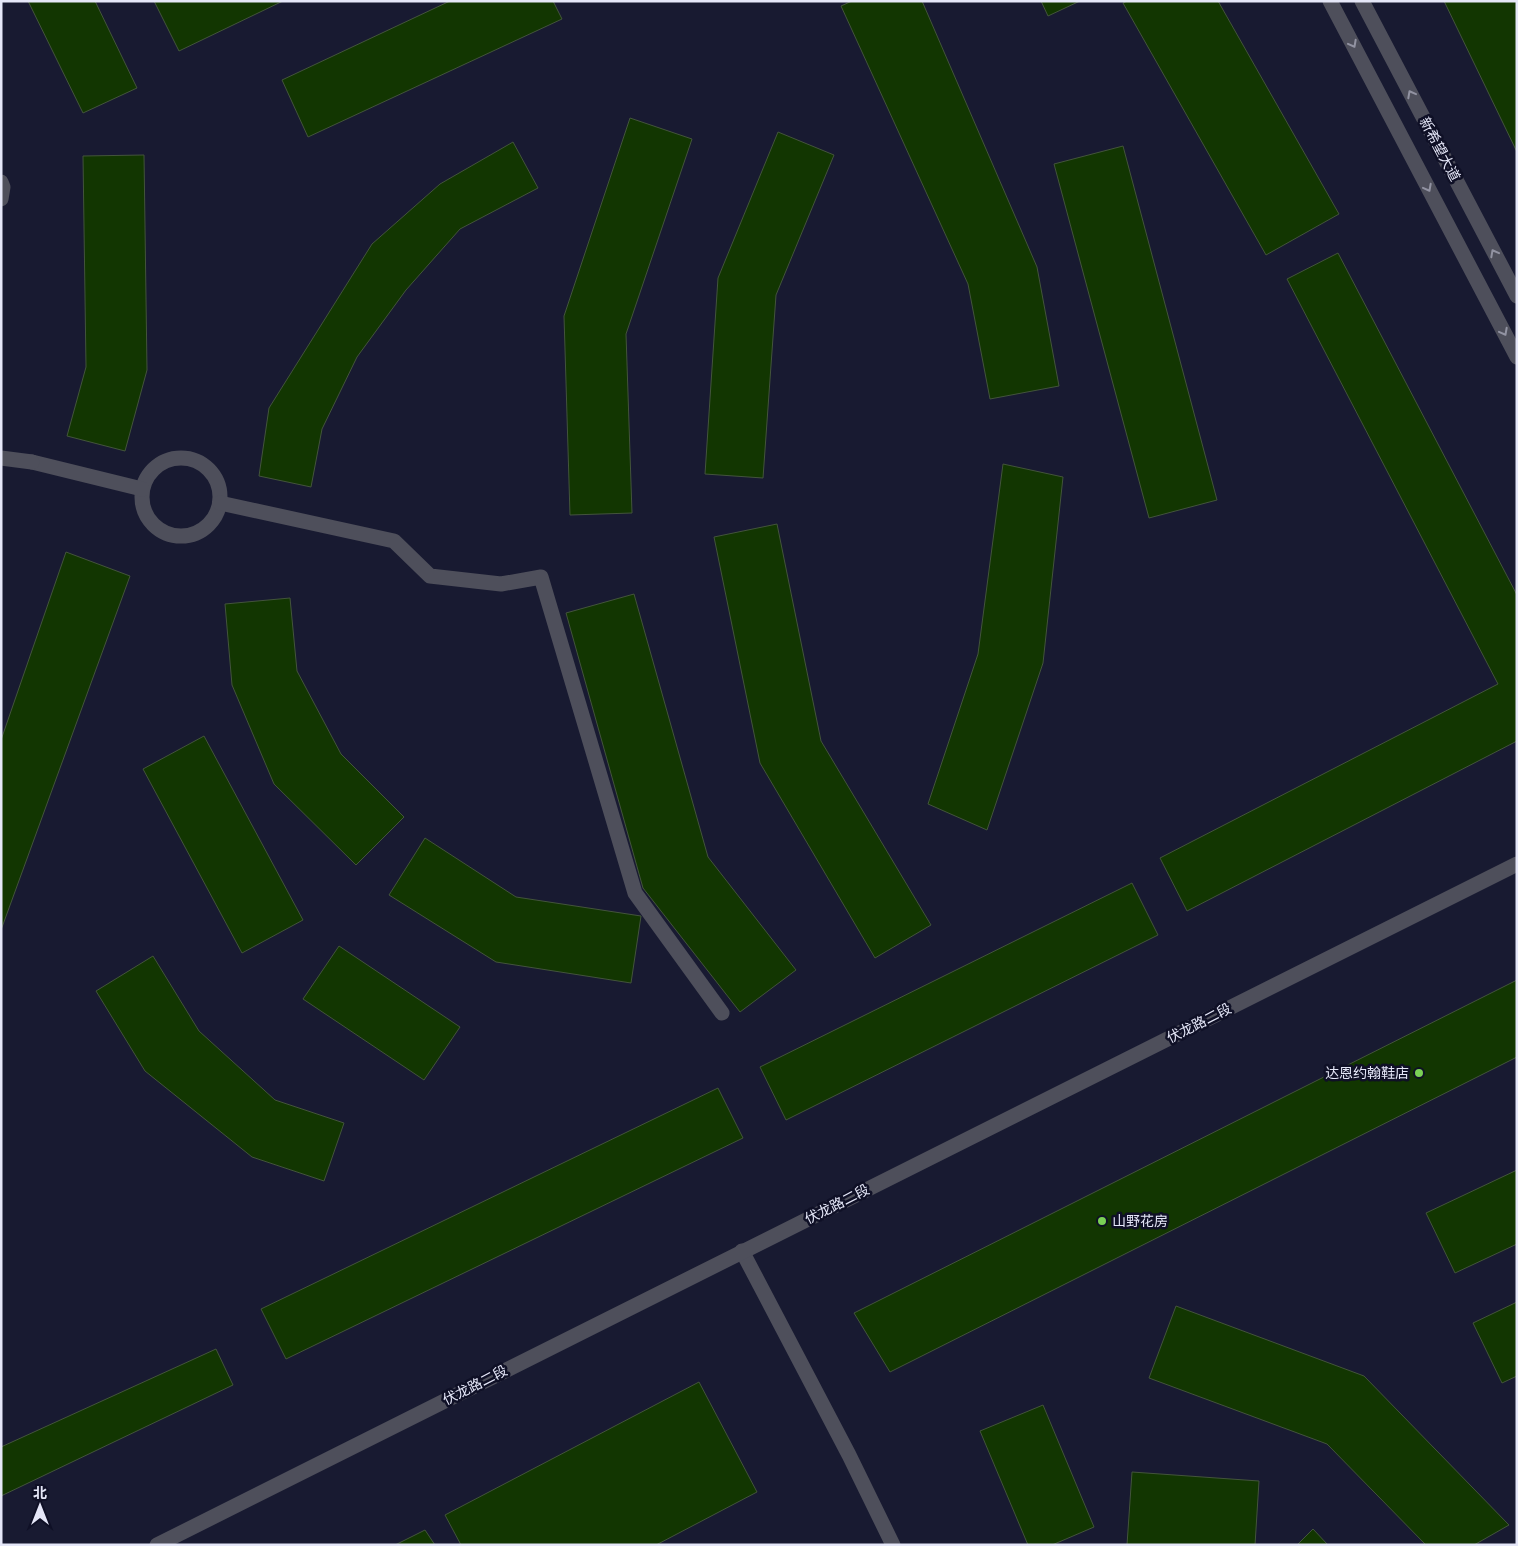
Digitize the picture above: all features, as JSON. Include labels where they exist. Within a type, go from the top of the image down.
[{"type":"street","points":[[1330,1],[1517,358]]},
{"type":"street","name":"新希望大道","points":[[1362,1],[1517,296]]},
{"type":"street","points":[[1,182],[3,187],[1,198]]},
{"type":"street","points":[[1,458],[32,462],[142,489]]},
{"type":"street","points":[[181,458],[195,460],[206,467],[215,477],[220,490],[220,503],[217,515],[199,533],[187,537],[174,536],[162,532],[152,524],[145,514],[141,502],[142,489],[147,477],[156,467],[168,460],[181,458]]},
{"type":"street","points":[[220,503],[394,541],[430,576],[501,584],[541,577],[635,893],[722,1013]]},
{"type":"street","name":"伏龙路二段","points":[[157,1545],[1517,864]]},
{"type":"street","points":[[742,1251],[849,1455],[893,1545]]},
{"type":"building","points":[[28,1],[95,1],[137,88],[83,113]]},
{"type":"building","points":[[154,1],[283,1],[179,51]]},
{"type":"building","points":[[450,1],[553,1],[562,19],[308,137],[282,80]]},
{"type":"building","points":[[852,1],[922,1],[1037,267],[1059,386],[990,399],[968,284],[841,6]]},
{"type":"building","points":[[1041,1],[1080,1],[1048,16]]},
{"type":"building","points":[[1127,1],[1218,1],[1339,214],[1266,255],[1123,3]]},
{"type":"building","points":[[1444,1],[1516,1],[1517,3],[1517,152]]},
{"type":"building","points":[[630,118],[692,139],[626,334],[632,513],[570,515],[564,316]]},
{"type":"building","points":[[778,132],[834,155],[776,295],[763,478],[705,474],[718,278]]},
{"type":"building","points":[[513,142],[538,188],[460,229],[406,290],[357,357],[322,429],[311,487],[259,476],[269,408],[372,244],[440,184]]},
{"type":"building","points":[[1123,146],[1217,500],[1149,518],[1054,164]]},
{"type":"building","points":[[144,155],[147,370],[125,451],[67,436],[86,367],[83,156]]},
{"type":"building","points":[[1338,253],[1517,595],[1517,741],[1187,911],[1160,858],[1498,684],[1287,279]]},
{"type":"building","points":[[1003,464],[1063,477],[1043,663],[987,830],[928,804],[978,654]]},
{"type":"building","points":[[777,524],[821,741],[931,925],[875,958],[760,763],[714,537]]},
{"type":"building","points":[[66,552],[130,576],[1,930],[1,740]]},
{"type":"building","points":[[634,594],[708,857],[796,970],[740,1012],[643,888],[566,613]]},
{"type":"building","points":[[290,598],[297,671],[341,754],[404,817],[356,865],[274,784],[232,685],[225,604]]},
{"type":"building","points":[[204,736],[303,920],[242,953],[143,769]]},
{"type":"building","points":[[425,838],[516,897],[641,916],[631,983],[496,962],[389,895]]},
{"type":"building","points":[[1132,883],[1158,935],[786,1120],[760,1067]]},
{"type":"building","points":[[339,946],[460,1027],[424,1080],[303,999]]},
{"type":"building","points":[[153,956],[199,1031],[275,1100],[344,1123],[324,1181],[252,1157],[145,1071],[96,991]]},
{"type":"building","points":[[1517,980],[1517,1057],[890,1372],[854,1313]]},
{"type":"building","points":[[718,1088],[743,1138],[286,1359],[261,1309]]},
{"type":"building","points":[[1517,1170],[1517,1244],[1455,1273],[1426,1213]]},
{"type":"building","points":[[1517,1302],[1517,1376],[1502,1383],[1473,1323]]},
{"type":"building","points":[[1176,1306],[1364,1376],[1509,1525],[1474,1545],[1426,1545],[1327,1444],[1149,1378]]},
{"type":"building","points":[[216,1349],[233,1385],[1,1496],[1,1447]]},
{"type":"building","points":[[699,1382],[757,1492],[656,1545],[461,1545],[445,1515]]},
{"type":"building","points":[[1043,1405],[1094,1527],[1052,1545],[1028,1545],[980,1431]]},
{"type":"building","points":[[1132,1472],[1259,1481],[1255,1545],[1127,1545]]},
{"type":"building","points":[[1313,1529],[1328,1545],[1297,1545]]},
{"type":"building","points":[[425,1530],[435,1545],[395,1545]]},
{"type":"place","name":"达恩约翰鞋店","points":[[1419,1073]]},
{"type":"place","name":"山野花房","points":[[1102,1221]]}]
